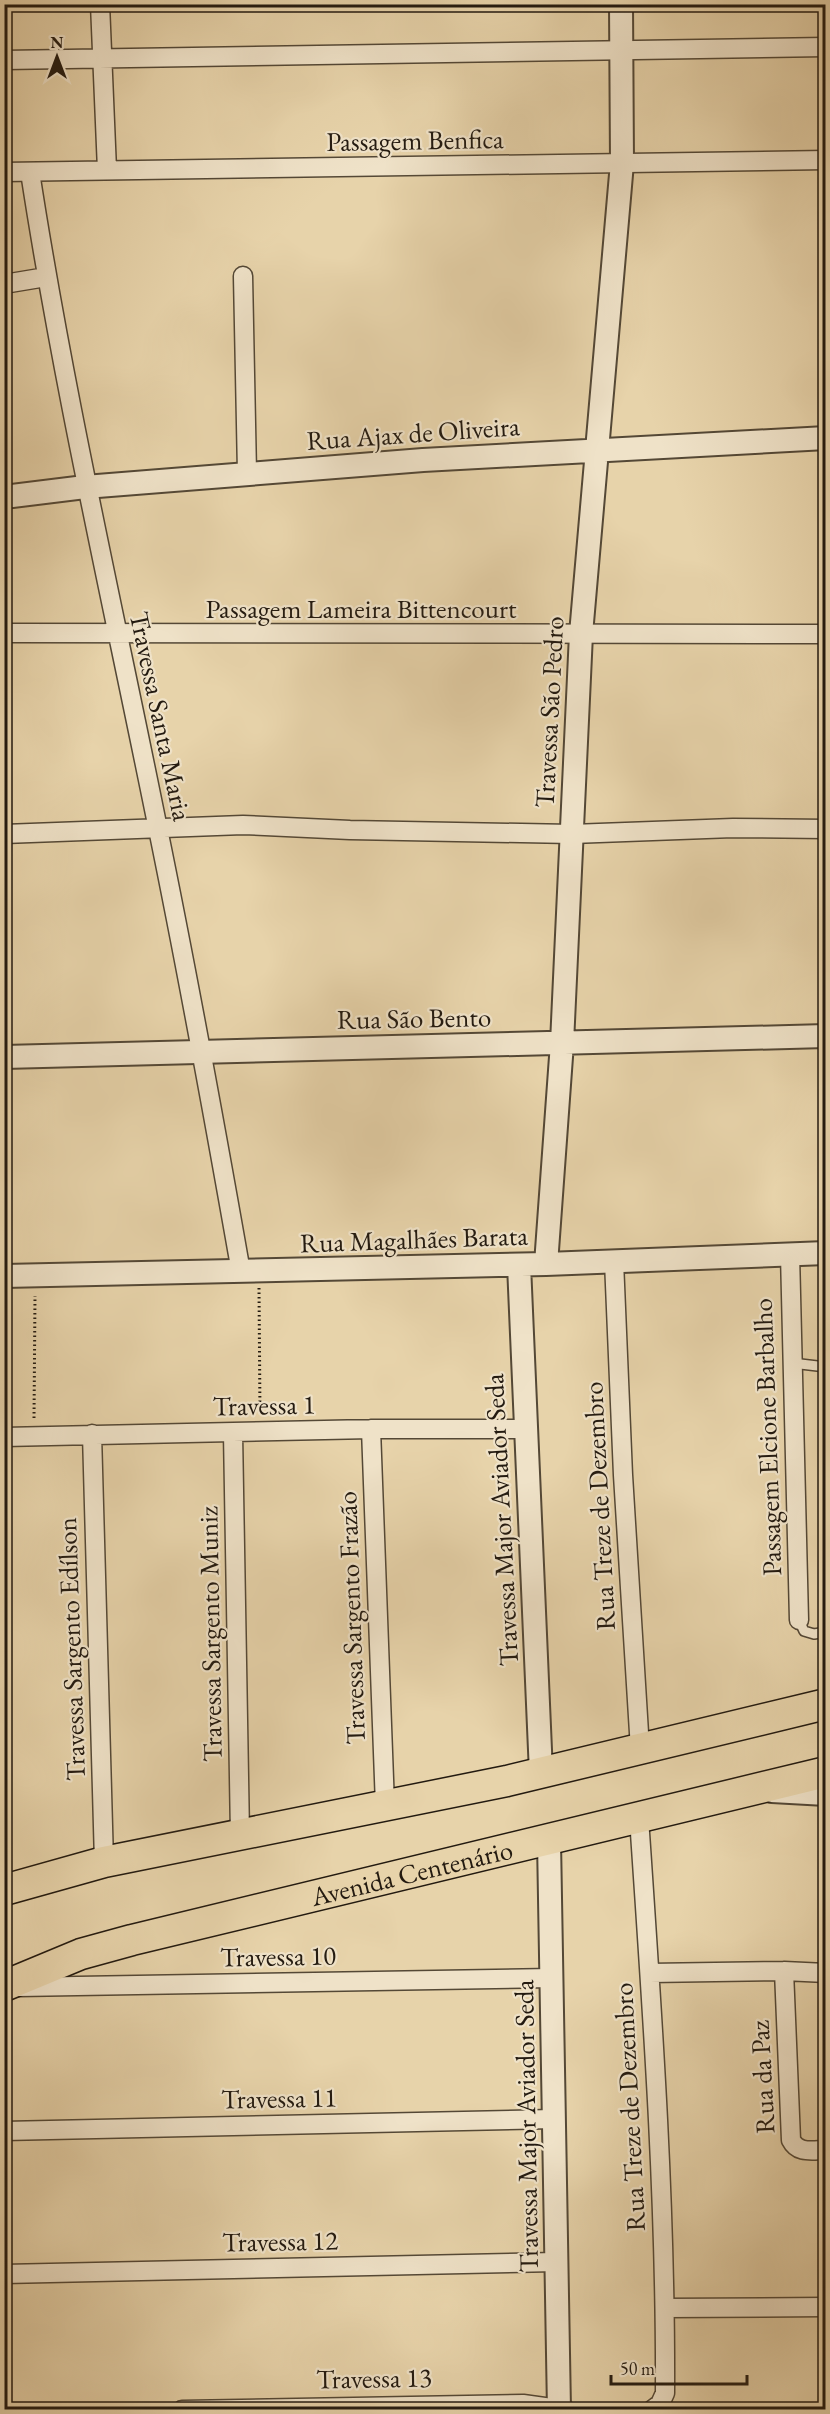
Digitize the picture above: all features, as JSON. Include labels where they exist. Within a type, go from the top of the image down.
[{"type":"main road","points":[[4,1890],[104,1862],[541,1773],[825,1704]]},
{"type":"main road","name":"Avenida Centenário","points":[[4,1987],[45,1966],[132,1940],[825,1772]]},
{"type":"street","points":[[100,4],[107,170]]},
{"type":"street","name":"Travessa São Pedro","points":[[546,1264],[562,1043],[580,634],[622,163],[621,4]]},
{"type":"street","points":[[4,60],[825,47]]},
{"type":"street","name":"Passagem Benfica","points":[[4,172],[825,160]]},
{"type":"street","name":"Travessa Santa Maria","points":[[30,172],[46,277],[86,487],[158,827],[202,1052],[250,1272]]},
{"type":"street","points":[[243,276],[247,473]]},
{"type":"street","points":[[4,284],[46,277]]},
{"type":"street","name":"Rua Ajax de Oliveira","points":[[4,497],[86,487],[247,473],[595,449],[825,438]]},
{"type":"street","name":"Passagem Lameira Bittencourt","points":[[4,633],[116,635],[825,634]]},
{"type":"street","points":[[4,834],[243,825],[350,830],[572,834],[733,828],[825,829]]},
{"type":"street","name":"Rua São Bento","points":[[4,1057],[825,1036]]},
{"type":"street","name":"Rua Magalhães Barata","points":[[4,1276],[519,1265],[825,1253]]},
{"type":"street","name":"Passagem Elcione Barbalho","points":[[790,1254],[799,1620]]},
{"type":"street","name":"Rua Treze de Dezembro","points":[[614,1261],[623,1475],[640,1749]]},
{"type":"street","name":"Travessa Major Aviador Seda","points":[[519,1265],[524,1429],[541,1773]]},
{"type":"street","name":"Travessa 1","points":[[4,1437],[371,1429],[524,1429]]},
{"type":"street","name":"Travessa Sargento Frazão","points":[[371,1429],[385,1806]]},
{"type":"street","name":"Travessa Sargento Muniz","points":[[233,1432],[240,1835]]},
{"type":"street","name":"Travessa Sargento Edílson","points":[[92,1434],[104,1862]]},
{"type":"street","points":[[753,1790],[825,1794]]},
{"type":"street","name":"Rua Treze de Dezembro","points":[[639,1818],[650,1973],[665,2308],[665,2393],[660,2404],[652,2409]]},
{"type":"street","name":"Travessa Major Aviador Seda","points":[[549,1840],[556,2262],[561,2409]]},
{"type":"street","points":[[650,1973],[784,1971],[825,1973]]},
{"type":"street","name":"Rua da Paz","points":[[784,1971],[791,2140],[795,2147],[801,2150],[825,2150]]},
{"type":"street","name":"Travessa 10","points":[[4,1987],[552,1978]]},
{"type":"street","name":"Travessa 11","points":[[4,2131],[554,2119]]},
{"type":"street","name":"Travessa 12","points":[[4,2274],[556,2262]]},
{"type":"street","points":[[665,2308],[825,2307]]},
{"type":"street","name":"Travessa 13","points":[[182,2409],[523,2403],[561,2409]]},
{"type":"lane","points":[[792,1363],[825,1367]]},
{"type":"lane","points":[[799,1620],[801,1627],[809,1633],[825,1632]]},
{"type":"path","points":[[250,1272],[261,1432]]},
{"type":"path","points":[[34,1436],[35,1276]]}]
